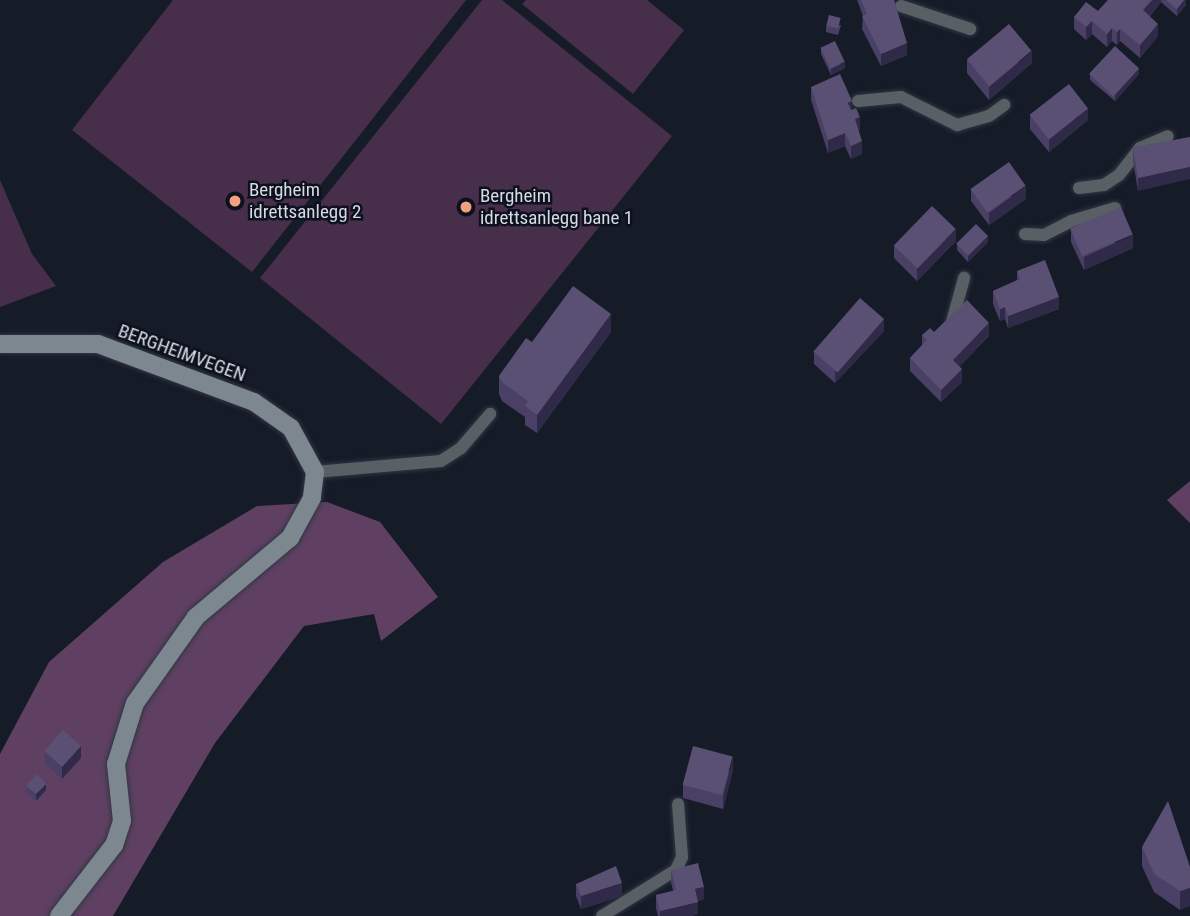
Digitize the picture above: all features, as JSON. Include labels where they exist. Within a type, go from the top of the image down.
[{"type":"street","name":"BERGHEIMVEGEN","points":[[0,344],[97,344],[254,402],[292,428],[315,472]]},
{"type":"street","points":[[59,916],[114,845],[121,821],[117,764],[135,703],[214,598],[290,538],[313,498],[315,472]]},
{"type":"lane","points":[[901,6],[965,27]]},
{"type":"lane","points":[[858,101],[901,97],[957,125],[989,116],[1004,105]]},
{"type":"lane","points":[[1079,188],[1104,184],[1119,175],[1140,148],[1168,136]]},
{"type":"lane","points":[[1025,234],[1044,235],[1071,221],[1115,208]]},
{"type":"lane","points":[[952,322],[964,278]]},
{"type":"lane","points":[[315,472],[441,461],[461,448],[490,414]]},
{"type":"lane","points":[[602,916],[676,870],[682,857],[678,804]]},
{"type":"shaded area","name":"Bergheim idrettsanlegg 2","points":[[173,0],[466,0],[252,272],[72,130]]},
{"type":"shaded area","name":"Bergheim idrettsanlegg bane 1","points":[[482,0],[502,0],[672,136],[441,424],[260,278]]},
{"type":"shaded area","points":[[526,0],[647,0],[684,30],[633,94],[522,4]]},
{"type":"shaded area","points":[[0,180],[32,254],[56,286],[0,307]]},
{"type":"shaded area","points":[[1190,481],[1190,523],[1167,500]]},
{"type":"shaded area","points":[[327,502],[380,522],[438,597],[381,641],[374,614],[304,626],[215,743],[113,916],[0,916],[0,754],[49,662],[163,562],[257,506]]},
{"type":"building","points":[[861,0],[894,0],[907,43],[881,54],[862,16],[867,14]]},
{"type":"building","points":[[1108,0],[1152,0],[1143,10],[1158,24],[1140,45],[1120,29],[1117,32],[1112,28],[1107,34],[1092,21],[1086,27],[1074,17],[1086,2],[1098,11]]},
{"type":"building","points":[[1166,0],[1184,0],[1177,9]]},
{"type":"building","points":[[829,15],[841,18],[838,29],[826,26]]},
{"type":"building","points":[[1009,24],[1031,51],[989,86],[967,59]]},
{"type":"building","points":[[835,41],[845,62],[830,69],[820,48]]},
{"type":"building","points":[[1115,46],[1139,69],[1113,96],[1089,74]]},
{"type":"building","points":[[840,74],[852,101],[848,103],[851,110],[856,108],[860,117],[855,119],[862,141],[851,146],[845,133],[828,140],[811,87]]},
{"type":"building","points":[[1069,84],[1088,108],[1049,139],[1030,115]]},
{"type":"building","points":[[1190,137],[1190,167],[1138,178],[1133,148]]},
{"type":"building","points":[[1009,162],[1026,186],[987,213],[970,189]]},
{"type":"building","points":[[932,206],[956,229],[918,268],[894,246]]},
{"type":"building","points":[[1121,207],[1133,235],[1082,256],[1070,228]]},
{"type":"building","points":[[976,224],[988,236],[968,256],[956,244]]},
{"type":"building","points":[[1045,260],[1059,297],[1008,316],[1005,307],[1000,309],[993,291],[1020,279],[1017,271]]},
{"type":"building","points":[[573,286],[611,314],[537,415],[525,406],[528,401],[502,382],[499,376],[526,338],[532,342]]},
{"type":"building","points":[[860,298],[884,319],[838,373],[813,352]]},
{"type":"building","points":[[967,300],[989,323],[953,360],[962,369],[941,390],[910,358],[927,340],[922,335],[930,328],[934,332]]},
{"type":"building","points":[[63,730],[81,746],[62,767],[44,751]]},
{"type":"building","points":[[693,746],[733,757],[722,795],[683,785]]},
{"type":"building","points":[[37,774],[46,784],[36,794],[26,786]]},
{"type":"building","points":[[1168,801],[1190,867],[1190,888],[1180,891],[1154,874],[1142,847]]},
{"type":"building","points":[[698,863],[704,887],[695,889],[698,902],[660,911],[656,895],[676,890],[671,870]]},
{"type":"building","points":[[616,866],[622,883],[581,896],[576,884]]},
{"type":"place","name":"Bergheim idrettsanlegg 2","points":[[235,201]]},
{"type":"place","name":"Bergheim idrettsanlegg bane 1","points":[[466,207]]}]
